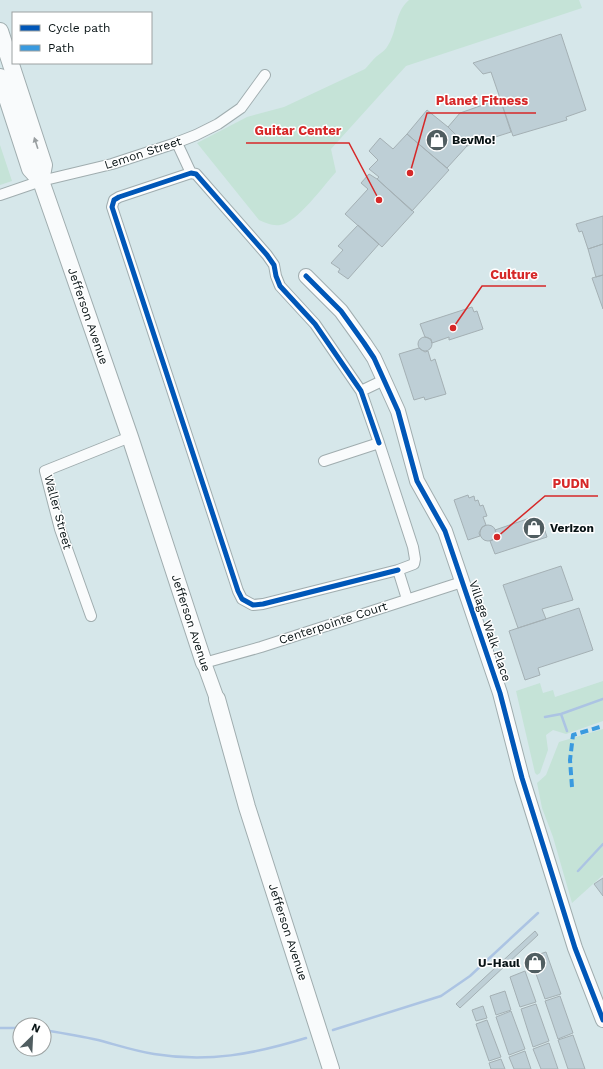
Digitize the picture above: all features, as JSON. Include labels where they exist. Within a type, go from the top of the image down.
[{"type":"main road","name":"Jefferson Avenue","points":[[0,31],[44,166],[41,181]]},
{"type":"main road","name":"Jefferson Avenue","points":[[0,77],[30,169],[41,181],[130,437],[204,663]]},
{"type":"main road","name":"Jefferson Avenue","points":[[217,699],[247,807],[331,1069]]},
{"type":"street","name":"Lemon Street","points":[[0,195],[41,181],[112,164],[177,143],[196,135],[218,124],[241,108],[265,75]]},
{"type":"street","points":[[177,143],[191,173]]},
{"type":"street","points":[[191,173],[196,174],[267,255],[274,265],[280,286],[315,324],[361,391],[414,547],[414,564],[398,570],[263,604],[246,602],[242,599],[112,207],[114,200],[191,173]]},
{"type":"street","name":"Village Walk Place","points":[[306,276],[341,311],[374,358],[398,411],[417,481],[445,531],[500,692],[524,784],[571,936],[603,1020]]},
{"type":"street","points":[[361,391],[384,380]]},
{"type":"street","name":"Waller Street","points":[[91,616],[60,529],[45,470],[130,437]]},
{"type":"street","points":[[324,461],[379,443]]},
{"type":"street","points":[[398,570],[407,599]]},
{"type":"street","name":"Centerpointe Court","points":[[204,663],[261,647],[462,582]]},
{"type":"street","name":"Jefferson Avenue","points":[[204,663],[217,699]]},
{"type":"green space","points":[[409,0],[579,0],[582,8],[406,66],[331,149],[336,172],[310,203],[287,223],[274,225],[259,220],[197,143],[247,117],[284,107],[365,69],[387,47],[393,35],[398,16],[404,5]]},
{"type":"green space","points":[[0,145],[12,181],[0,185]]},
{"type":"green space","points":[[603,681],[603,721],[566,734],[553,730],[546,735],[548,750],[540,773],[537,775],[535,773],[516,691],[540,683],[543,693],[553,690],[555,697]]},
{"type":"green space","points":[[603,729],[603,875],[572,903],[553,837],[542,808],[537,783],[546,775],[559,742]]},
{"type":"building","points":[[561,34],[586,110],[566,117],[567,120],[513,136],[491,72],[483,74],[473,63]]},
{"type":"building","points":[[500,99],[511,132],[467,146],[448,127],[460,113]]},
{"type":"building","name":"BevMo!","points":[[427,110],[448,127],[467,146],[447,168],[407,134]]},
{"type":"building","points":[[407,134],[449,170],[412,211],[377,179],[379,177],[369,169],[378,160],[369,151],[380,138],[393,149]]},
{"type":"building","points":[[369,174],[377,179],[414,212],[382,247],[345,214],[368,189],[361,183]]},
{"type":"building","points":[[603,216],[603,244],[588,249],[582,231],[579,232],[576,224]]},
{"type":"building","points":[[358,225],[379,244],[348,279],[338,272],[340,269],[331,263],[343,250],[338,246]]},
{"type":"building","points":[[603,244],[603,275],[596,277],[588,249]]},
{"type":"building","points":[[603,275],[603,309],[592,278]]},
{"type":"building","points":[[472,307],[474,312],[477,311],[483,329],[449,340],[449,337],[432,343],[431,339],[425,337],[420,324]]},
{"type":"building","points":[[422,337],[428,337],[432,341],[432,347],[428,351],[422,351],[418,347],[418,341]]},
{"type":"building","points":[[419,348],[425,352],[428,351],[431,361],[435,359],[446,394],[425,400],[424,397],[414,400],[399,354]]},
{"type":"building","points":[[468,495],[469,498],[474,496],[475,501],[478,500],[480,506],[483,505],[487,516],[483,517],[486,525],[482,527],[479,533],[480,536],[468,540],[454,500]]},
{"type":"building","points":[[530,518],[531,520],[537,518],[541,529],[544,528],[547,537],[495,554],[490,541],[493,540],[496,534],[495,530]]},
{"type":"building","points":[[485,525],[491,525],[496,530],[494,539],[491,541],[485,541],[480,536],[480,530]]},
{"type":"building","points":[[561,566],[573,600],[542,609],[546,619],[518,628],[503,585]]},
{"type":"building","points":[[579,608],[593,650],[538,668],[540,675],[525,680],[509,631]]},
{"type":"building","points":[[603,878],[603,896],[594,884]]},
{"type":"building","points":[[535,931],[538,935],[460,1008],[456,1004]]},
{"type":"building","points":[[546,952],[561,994],[545,999],[530,957]]},
{"type":"building","points":[[525,971],[536,1002],[520,1007],[510,977]]},
{"type":"building","points":[[505,991],[511,1010],[496,1015],[490,996]]},
{"type":"building","points":[[560,996],[573,1033],[558,1039],[545,1001]]},
{"type":"building","points":[[536,1004],[549,1041],[533,1047],[521,1009]]},
{"type":"building","points":[[483,1006],[487,1018],[476,1021],[472,1010]]},
{"type":"building","points":[[511,1011],[525,1049],[509,1055],[496,1017]]},
{"type":"building","points":[[487,1020],[501,1057],[489,1061],[476,1024]]},
{"type":"building","points":[[573,1035],[585,1069],[568,1069],[558,1040]]},
{"type":"building","points":[[549,1043],[558,1069],[541,1069],[533,1049]]},
{"type":"building","points":[[525,1051],[531,1069],[514,1069],[509,1057]]},
{"type":"building","points":[[501,1059],[505,1069],[491,1069],[489,1063]]},
{"type":"waterway","points":[[545,717],[561,714],[603,699]]},
{"type":"waterway","points":[[561,714],[567,731]]},
{"type":"waterway","points":[[578,871],[603,844]]},
{"type":"waterway","points":[[333,1030],[441,996],[470,976],[538,913]]},
{"type":"waterway","points":[[0,1028],[12,1028]]},
{"type":"waterway","points":[[52,1031],[98,1040],[147,1053],[193,1058],[231,1055],[268,1049],[306,1038]]},
{"type":"marked path","points":[[572,787],[570,760],[573,735],[603,726]]},
{"type":"cycle path","points":[[379,443],[361,391],[315,324],[280,286],[274,265],[267,255],[196,174],[191,173],[114,200],[112,207],[238,591],[242,599],[253,605],[263,604],[398,570]]},
{"type":"cycle path","points":[[306,276],[341,311],[364,343],[374,358],[398,411],[417,481],[445,531],[500,693],[522,778],[575,948],[603,1020]]},
{"type":"place","name":"BevMo!","points":[[437,140]]},
{"type":"place","name":"Planet Fitness","points":[[410,173]]},
{"type":"place","name":"Guitar Center","points":[[379,200]]},
{"type":"place","name":"Culture","points":[[453,328]]},
{"type":"place","name":"Verizon","points":[[534,528]]},
{"type":"place","name":"PUDN","points":[[497,537]]},
{"type":"place","name":"U-Haul","points":[[535,963]]}]
